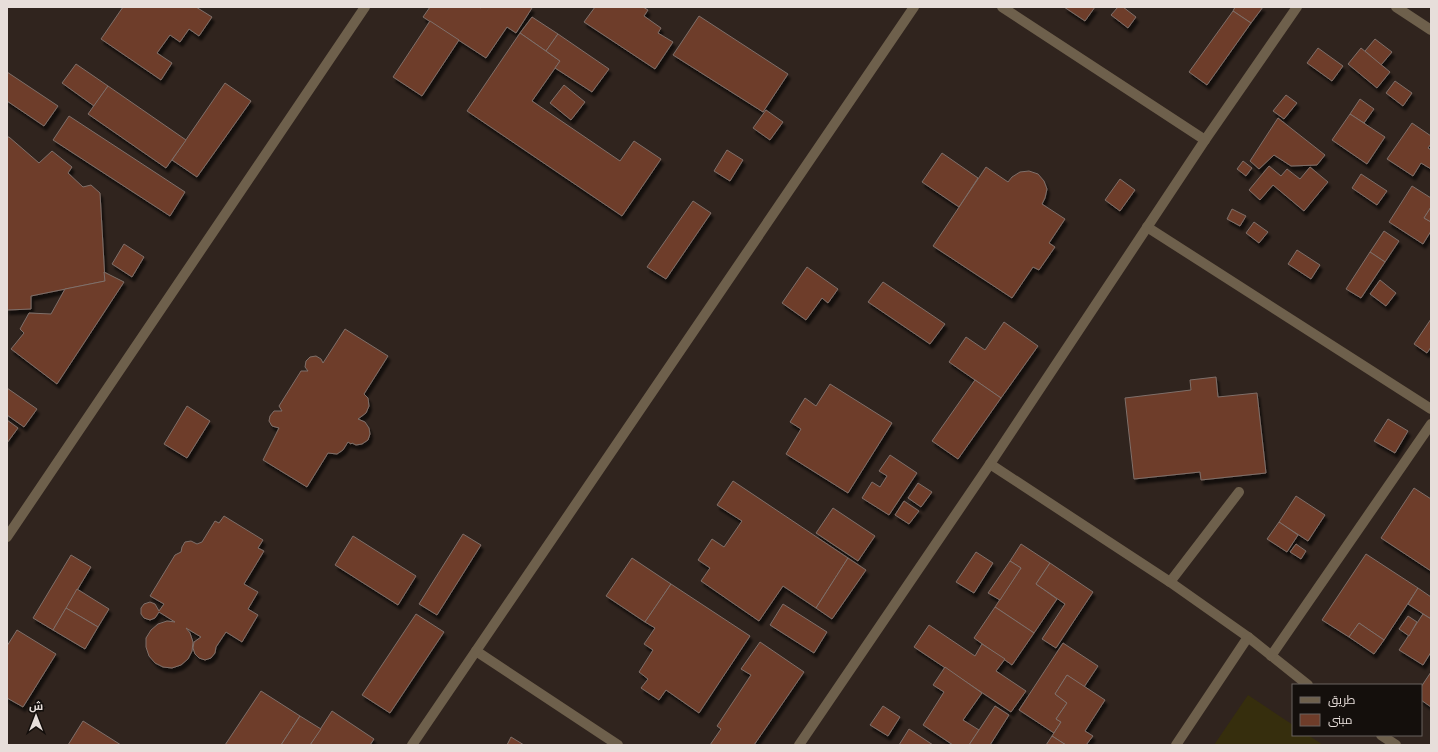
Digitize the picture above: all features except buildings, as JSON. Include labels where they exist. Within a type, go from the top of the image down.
[{"type":"street","points":[[7,537],[366,7]]},
{"type":"street","points":[[412,745],[914,7]]},
{"type":"street","points":[[1002,7],[1205,140]]},
{"type":"street","points":[[799,745],[990,464],[1205,140],[1297,7]]},
{"type":"street","points":[[1396,7],[1431,30]]},
{"type":"street","points":[[1147,227],[1431,409]]},
{"type":"street","points":[[1271,656],[1431,424]]},
{"type":"street","points":[[990,464],[1170,582],[1248,638],[1307,684]]},
{"type":"street","points":[[1170,582],[1239,492]]},
{"type":"street","points":[[1176,745],[1248,638]]},
{"type":"street","points":[[476,651],[618,745]]},
{"type":"street","points":[[1382,736],[1396,745]]},
{"type":"sand","points":[[1248,695],[1292,724],[1292,736],[1310,736],[1323,745],[1214,745]]}]
